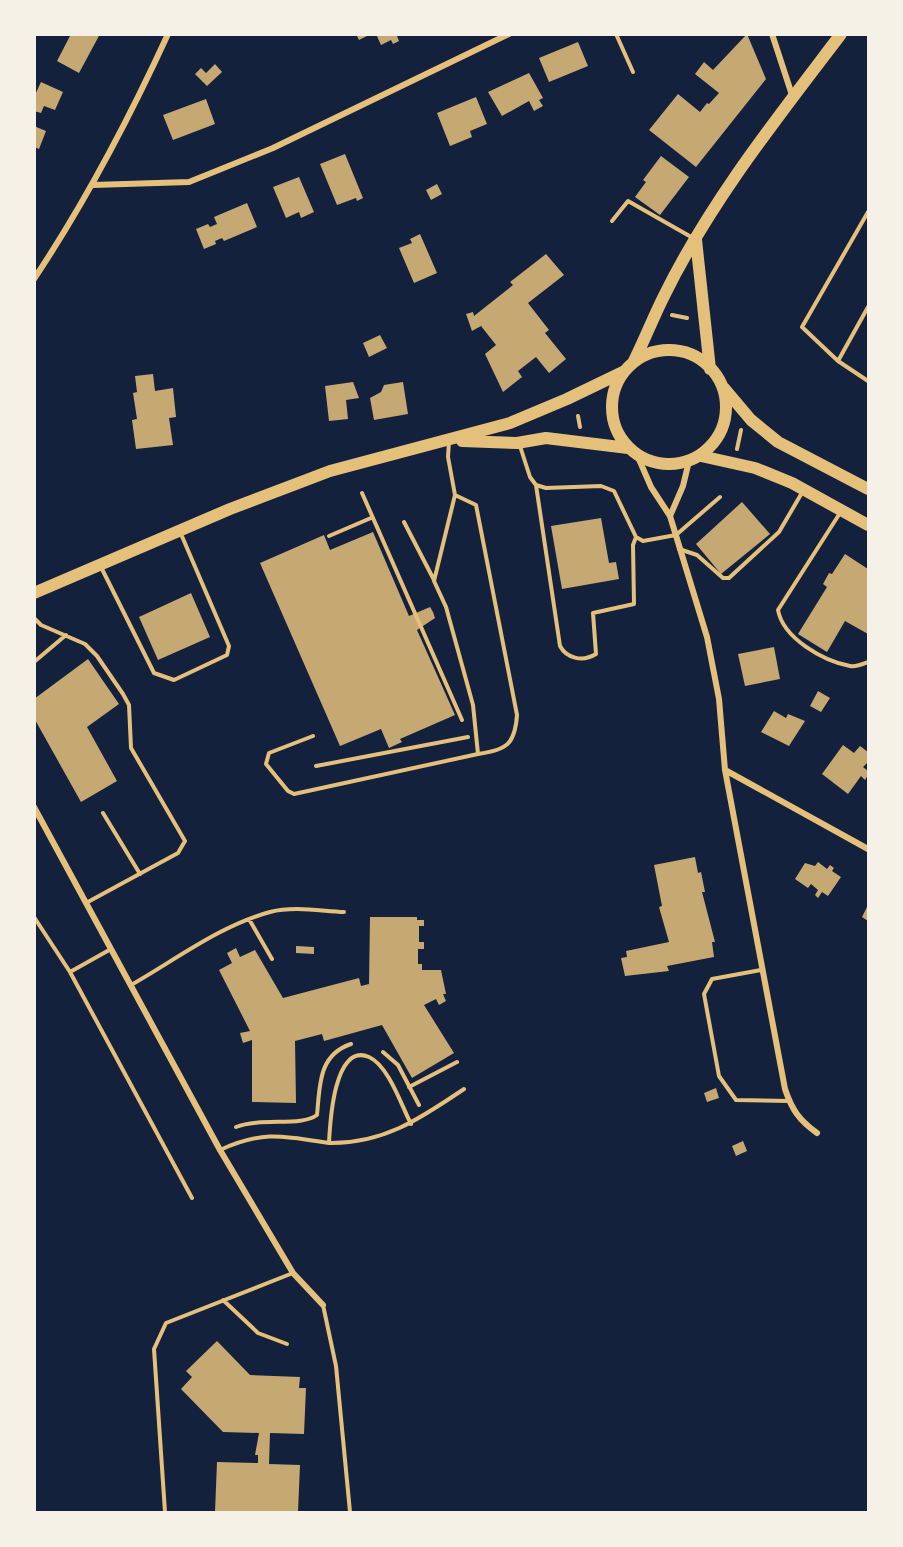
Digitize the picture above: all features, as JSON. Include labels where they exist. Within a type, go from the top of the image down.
[{"type":"main road","points":[[633,363],[664,295],[696,240],[793,98],[842,34]]},
{"type":"main road","points":[[695,458],[715,441],[725,418],[725,393],[714,374],[696,240]]},
{"type":"main road","points":[[34,593],[179,531],[330,471],[510,423],[623,372],[633,363],[656,352],[675,351],[693,355],[714,374],[751,420],[778,442],[868,489]]},
{"type":"main road","points":[[623,372],[613,400],[613,416],[628,448],[638,457],[656,462],[695,458],[754,468],[804,490],[868,525]]},
{"type":"main road","points":[[449,441],[519,443],[546,438],[628,448]]},
{"type":"street","points":[[34,279],[93,185],[122,133],[168,34]]},
{"type":"street","points":[[93,185],[189,182],[273,148],[509,34]]},
{"type":"street","points":[[772,34],[793,98]]},
{"type":"street","points":[[638,457],[651,487],[670,516],[707,637],[719,699],[725,770],[761,970],[789,1101],[801,1122],[817,1133]]},
{"type":"street","points":[[670,516],[695,458]]},
{"type":"street","points":[[725,770],[868,849]]},
{"type":"street","points":[[34,807],[220,1150],[293,1273],[324,1305]]},
{"type":"lane","points":[[616,34],[633,72]]},
{"type":"lane","points":[[612,221],[628,201],[696,240]]},
{"type":"lane","points":[[868,212],[802,327],[838,361],[868,381]]},
{"type":"lane","points":[[838,361],[868,307]]},
{"type":"lane","points":[[434,581],[455,495],[448,457],[449,441]]},
{"type":"lane","points":[[519,443],[530,477],[536,485],[560,646],[565,655],[572,658],[596,654],[593,613],[634,604],[633,545],[636,537]]},
{"type":"lane","points":[[536,485],[546,488],[601,486],[615,491],[636,537],[643,541],[676,535],[720,497]]},
{"type":"lane","points":[[679,548],[697,555],[723,578],[729,578],[779,532],[804,490]]},
{"type":"lane","points":[[313,736],[269,753],[267,757],[266,764],[288,791],[294,794],[500,751],[516,733],[517,714],[476,505],[455,495]]},
{"type":"lane","points":[[842,510],[778,610],[780,621],[793,636],[832,661],[853,667],[868,662]]},
{"type":"lane","points":[[404,522],[446,607],[473,705],[478,754]]},
{"type":"lane","points":[[100,565],[154,673],[174,680],[227,655],[229,646],[179,531]]},
{"type":"lane","points":[[34,618],[41,625],[66,635],[91,650],[123,694],[129,705],[131,748],[185,841],[178,853],[86,903]]},
{"type":"lane","points":[[34,662],[66,635]]},
{"type":"lane","points":[[103,813],[140,874]]},
{"type":"lane","points":[[130,985],[239,923],[290,910],[344,912]]},
{"type":"lane","points":[[34,917],[70,972],[192,1198]]},
{"type":"lane","points":[[249,920],[272,959]]},
{"type":"lane","points":[[70,972],[111,948]]},
{"type":"lane","points":[[761,970],[712,979],[704,994],[718,1076],[736,1100],[789,1101]]},
{"type":"lane","points":[[329,1143],[330,1125],[341,1070],[347,1061],[358,1056],[369,1057],[381,1067],[394,1087],[411,1124]]},
{"type":"lane","points":[[220,1150],[244,1139],[272,1135],[329,1143],[386,1134],[411,1124],[464,1089]]},
{"type":"lane","points":[[165,1512],[154,1349],[166,1323],[293,1273]]},
{"type":"lane","points":[[223,1300],[258,1333],[287,1344]]},
{"type":"lane","points":[[324,1305],[336,1366],[350,1512]]},
{"type":"path","points":[[672,315],[687,318]]},
{"type":"path","points":[[578,416],[581,432]]},
{"type":"path","points":[[736,453],[742,429]]},
{"type":"path","points":[[316,766],[469,736],[371,518],[362,493]]},
{"type":"path","points":[[329,536],[371,518]]},
{"type":"path","points":[[409,1087],[458,1062]]},
{"type":"building","points":[[71,34],[100,34],[79,73],[57,61]]},
{"type":"building","points":[[356,34],[371,34],[359,40]]},
{"type":"building","points":[[376,34],[401,34],[397,36],[399,41],[393,44],[391,40],[381,45]]},
{"type":"building","points":[[747,34],[766,79],[696,167],[649,130],[678,94],[700,112],[707,103],[709,104],[719,93],[695,74],[704,62],[713,70]]},
{"type":"building","points":[[578,42],[588,66],[549,82],[539,58]]},
{"type":"building","points":[[215,64],[222,72],[207,86],[195,74],[201,68],[206,73]]},
{"type":"building","points":[[529,73],[543,98],[539,100],[543,106],[534,111],[529,101],[502,116],[488,92]]},
{"type":"building","points":[[41,82],[63,92],[55,110],[44,106],[41,113],[34,111],[34,97]]},
{"type":"building","points":[[476,97],[487,124],[470,131],[472,137],[450,146],[437,113]]},
{"type":"building","points":[[206,99],[215,124],[173,140],[163,115]]},
{"type":"building","points":[[34,126],[46,131],[39,149],[34,147]]},
{"type":"building","points":[[345,154],[363,198],[357,201],[356,198],[337,205],[320,164]]},
{"type":"building","points":[[661,156],[689,177],[660,215],[635,197],[646,182],[643,180]]},
{"type":"building","points":[[299,177],[314,212],[301,218],[299,212],[286,218],[273,187]]},
{"type":"building","points":[[437,184],[442,194],[431,200],[426,190]]},
{"type":"building","points":[[247,203],[257,227],[224,241],[222,238],[215,241],[216,244],[204,249],[196,229],[208,224],[210,227],[217,224],[214,217]]},
{"type":"building","points":[[420,234],[437,273],[414,283],[399,248],[412,243],[410,239]]},
{"type":"building","points":[[546,254],[564,275],[528,303],[549,330],[545,333],[566,359],[549,373],[536,357],[518,371],[522,377],[503,392],[485,354],[496,345],[481,326],[472,331],[466,314],[473,312],[474,316],[513,285],[510,282]]},
{"type":"building","points":[[380,335],[387,348],[369,357],[363,343]]},
{"type":"building","points":[[153,374],[155,391],[173,388],[176,417],[169,418],[173,445],[136,449],[132,420],[137,419],[133,393],[137,392],[135,376]]},
{"type":"building","points":[[353,382],[359,398],[346,400],[348,419],[329,421],[325,386]]},
{"type":"building","points":[[403,382],[408,414],[374,420],[370,398],[381,392],[384,385]]},
{"type":"building","points":[[742,502],[770,534],[721,574],[696,544]]},
{"type":"building","points":[[601,518],[609,563],[616,562],[619,579],[562,589],[551,526]]},
{"type":"building","points":[[373,532],[409,616],[430,607],[433,612],[435,618],[417,630],[455,715],[400,739],[402,742],[389,748],[381,729],[340,746],[260,563],[324,535],[330,550]]},
{"type":"building","points":[[845,554],[868,569],[868,634],[845,621],[827,652],[798,634],[827,587],[823,584],[829,573],[832,574]]},
{"type":"building","points":[[191,593],[210,637],[158,660],[139,617]]},
{"type":"building","points":[[774,647],[780,679],[745,686],[738,654]]},
{"type":"building","points":[[88,659],[119,704],[87,727],[117,781],[81,802],[34,718],[34,699]]},
{"type":"building","points":[[818,691],[830,698],[821,712],[810,706]]},
{"type":"building","points":[[774,711],[786,718],[788,714],[805,721],[789,746],[761,732]]},
{"type":"building","points":[[843,745],[854,753],[860,746],[868,752],[868,762],[863,767],[868,771],[868,775],[865,780],[861,776],[848,794],[822,774]]},
{"type":"building","points":[[695,857],[698,873],[701,872],[705,892],[702,892],[715,942],[712,942],[714,957],[667,966],[669,971],[625,976],[621,958],[627,957],[626,951],[669,942],[659,907],[662,906],[654,865]]},
{"type":"building","points":[[818,862],[827,869],[830,865],[834,868],[832,871],[841,877],[828,896],[822,892],[818,898],[815,895],[818,890],[811,884],[808,888],[795,879],[805,863],[815,866]]},
{"type":"building","points":[[868,905],[868,921],[862,917]]},
{"type":"building","points":[[370,917],[417,917],[417,920],[424,920],[424,926],[419,926],[419,942],[424,942],[424,949],[418,949],[418,964],[422,964],[422,970],[441,970],[446,994],[443,994],[446,1001],[439,1005],[436,999],[424,1005],[454,1053],[412,1078],[382,1025],[324,1041],[322,1034],[295,1041],[296,1103],[252,1102],[252,1040],[243,1043],[240,1033],[250,1031],[219,970],[232,963],[227,953],[236,948],[240,957],[255,950],[283,998],[359,978],[361,986],[369,984]]},
{"type":"building","points":[[296,946],[314,947],[314,954],[296,953]]},
{"type":"building","points":[[716,1088],[719,1098],[707,1102],[704,1093]]},
{"type":"building","points":[[743,1141],[747,1151],[736,1156],[732,1146]]},
{"type":"building","points":[[217,1341],[250,1375],[300,1377],[299,1388],[306,1388],[304,1434],[270,1433],[269,1464],[300,1465],[298,1512],[215,1512],[217,1462],[258,1463],[258,1455],[255,1455],[259,1433],[223,1432],[181,1389],[192,1377],[186,1371]]}]
